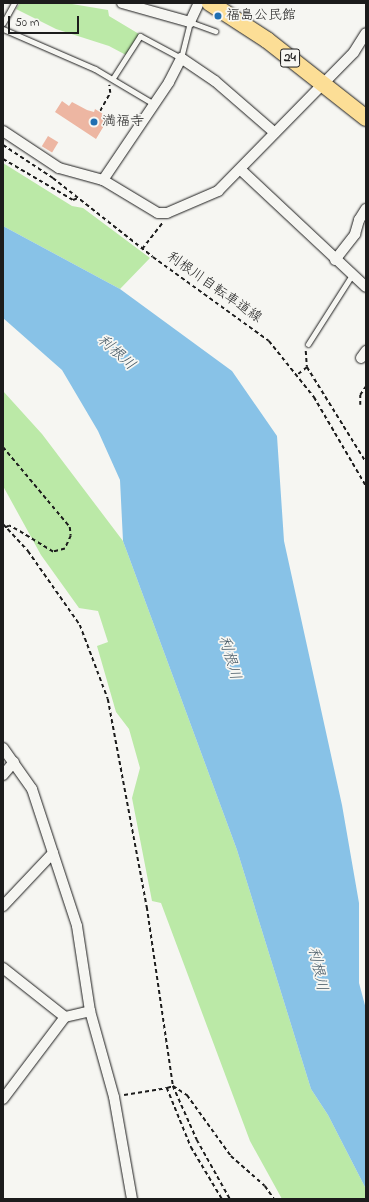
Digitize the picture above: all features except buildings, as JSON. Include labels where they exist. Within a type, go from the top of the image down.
[{"type":"main road","name":"24","points":[[210,3],[324,83],[366,118]]},
{"type":"street","points":[[122,3],[190,22],[199,3]]},
{"type":"street","points":[[3,131],[60,168],[103,180],[158,213],[167,213],[213,195],[241,170],[354,52],[366,33]]},
{"type":"street","points":[[103,180],[154,104],[181,58],[215,81],[275,133]]},
{"type":"street","points":[[241,170],[335,260],[366,287]]},
{"type":"street","points":[[335,260],[355,234],[359,220],[366,209]]},
{"type":"street","points":[[3,748],[32,789],[77,926],[90,1011],[114,1097],[132,1199]]},
{"type":"street","points":[[3,775],[14,762]]},
{"type":"street","points":[[3,906],[54,853]]},
{"type":"street","points":[[3,968],[65,1017]]},
{"type":"street","points":[[3,1099],[65,1017],[90,1011]]},
{"type":"lane","points":[[3,23],[14,3]]},
{"type":"lane","points":[[113,78],[140,36],[181,58],[190,22],[215,32]]},
{"type":"lane","points":[[3,29],[113,78],[154,104]]},
{"type":"lane","points":[[308,344],[352,275]]},
{"type":"path","points":[[100,111],[110,93],[107,88],[113,78]]},
{"type":"path","points":[[3,145],[78,198]]},
{"type":"path","name":"利根川自転車道線","points":[[3,159],[73,200],[78,198],[142,249],[254,328],[298,374],[328,418],[366,486]]},
{"type":"path","points":[[142,249],[167,213]]},
{"type":"path","points":[[308,344],[305,355],[307,366],[366,462]]},
{"type":"path","points":[[298,374],[307,366]]},
{"type":"path","points":[[360,406],[360,396],[366,386]]},
{"type":"path","points":[[3,447],[70,527],[71,536],[65,549],[53,552],[17,530],[6,527],[3,529]]},
{"type":"path","points":[[3,524],[28,551],[80,625],[108,699],[147,907],[173,1086],[197,1140],[230,1199]]},
{"type":"path","points":[[114,1097],[173,1086],[187,1094],[231,1156],[265,1186],[274,1199]]},
{"type":"path","points":[[167,1088],[190,1147],[222,1199]]},
{"type":"green space","points":[[20,3],[72,4],[108,10],[109,16],[139,34],[126,55],[109,46],[56,29],[16,9]]},
{"type":"green space","points":[[3,163],[72,206],[83,208],[150,258],[120,289],[3,226]]},
{"type":"green space","points":[[3,391],[42,434],[123,541],[237,850],[311,1089],[328,1115],[366,1189],[366,1199],[282,1199],[250,1141],[161,903],[152,901],[132,798],[140,768],[129,729],[116,712],[97,646],[108,642],[98,611],[79,608],[41,555],[3,486]]},
{"type":"water","name":"利根川","points":[[3,226],[120,289],[232,371],[277,436],[284,541],[342,805],[359,903],[359,983],[366,1009],[366,1189],[328,1115],[311,1089],[237,850],[123,541],[120,480],[98,431],[62,370],[3,318]]},
{"type":"place","name":"福島公民館","points":[[218,16]]},
{"type":"place","name":"満福寺","points":[[94,122]]}]
